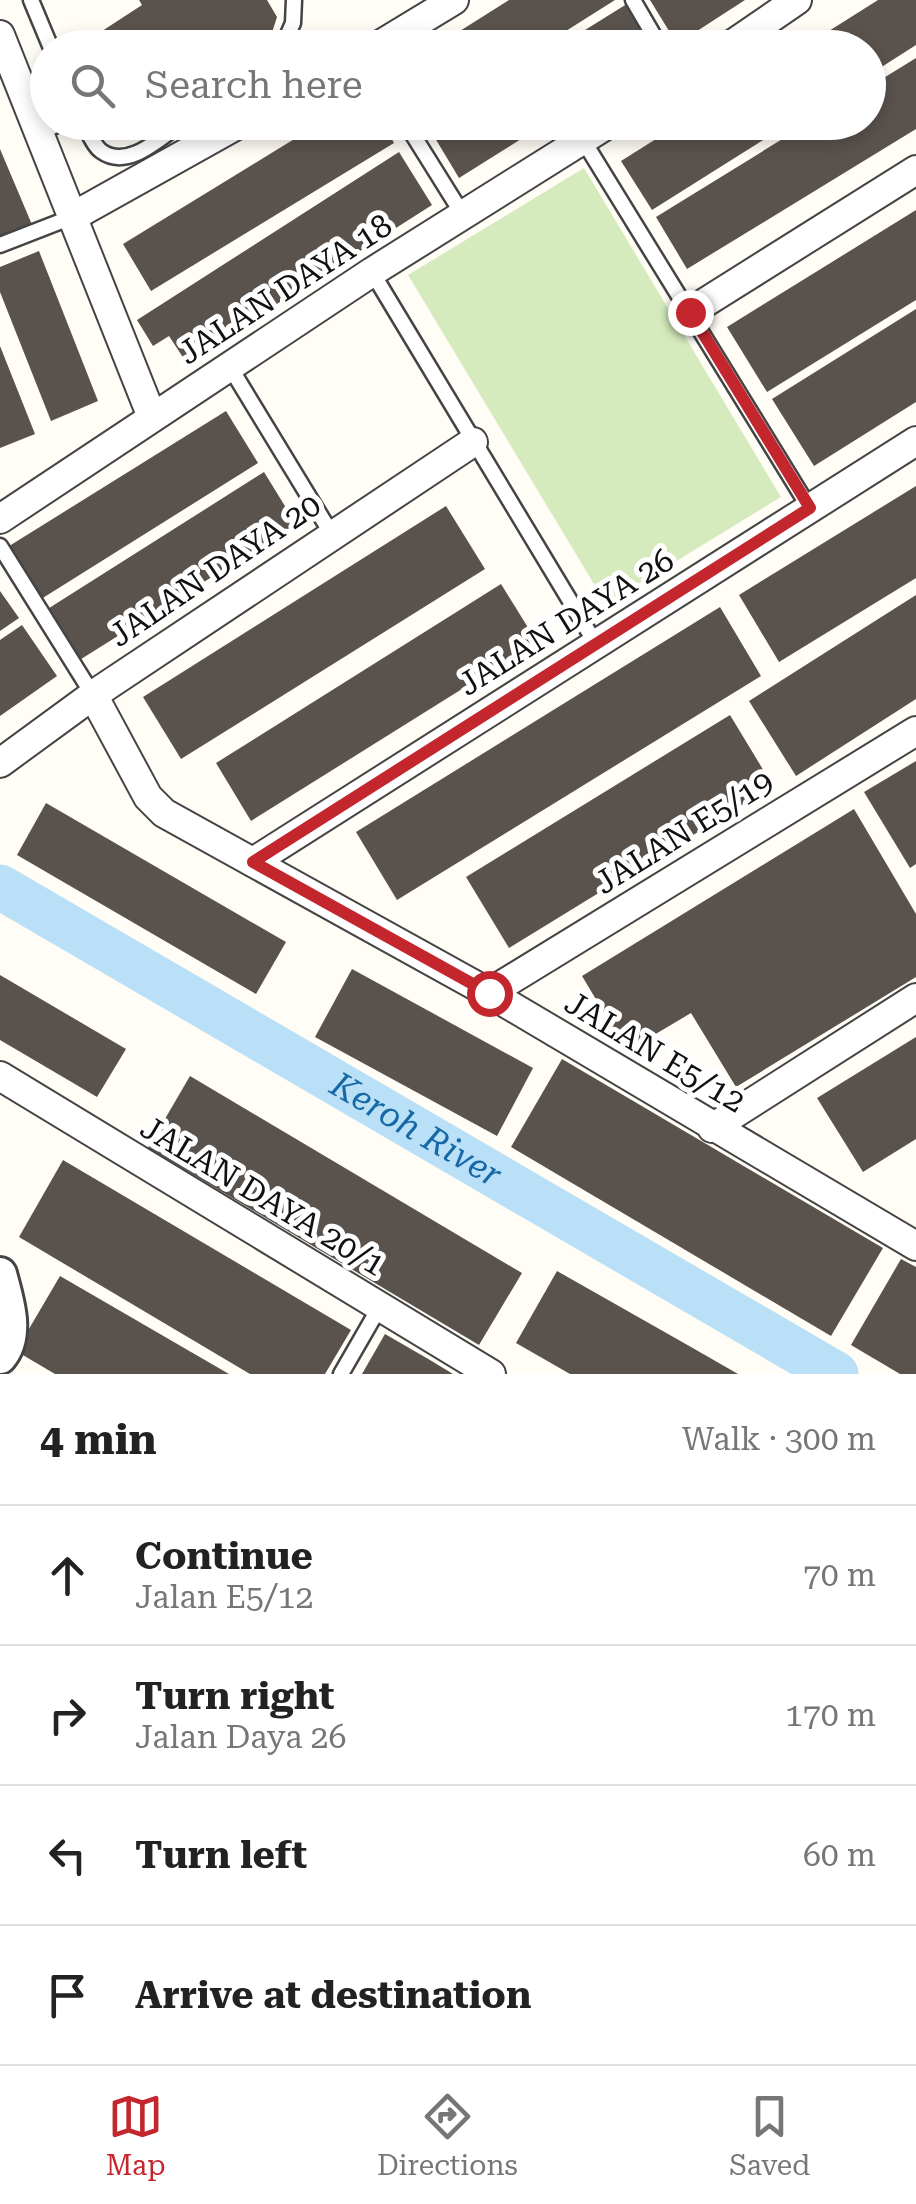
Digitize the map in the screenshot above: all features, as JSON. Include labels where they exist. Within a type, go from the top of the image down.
[{"type":"street","points":[[405,30],[454,0]]},
{"type":"street","points":[[753,30],[797,0]]},
{"type":"street","points":[[0,35],[30,90]]},
{"type":"street","points":[[54,140],[72,216],[152,417]]},
{"type":"street","points":[[72,216],[209,140]]},
{"type":"street","name":"JALAN DAYA 18","points":[[0,518],[372,272],[583,140]]},
{"type":"street","points":[[690,312],[916,170]]},
{"type":"street","name":"JALAN DAYA 26","points":[[253,862],[916,441]]},
{"type":"street","name":"JALAN DAYA 20","points":[[0,763],[93,694],[474,442]]},
{"type":"street","name":"JALAN E5/12","points":[[93,694],[148,797],[164,813],[489,993],[916,1246]]},
{"type":"street","name":"JALAN E5/19","points":[[489,993],[916,731]]},
{"type":"street","points":[[712,1128],[916,998]]},
{"type":"street","name":"JALAN DAYA 20/1","points":[[0,1076],[491,1374]]},
{"type":"street","points":[[0,1274],[10,1320],[8,1348],[0,1358]]},
{"type":"lane","points":[[32,0],[44,30]]},
{"type":"lane","points":[[290,30],[294,0]]},
{"type":"lane","points":[[632,0],[650,30]]},
{"type":"lane","points":[[94,140],[99,150],[116,158],[138,154],[158,140]]},
{"type":"lane","points":[[416,140],[463,215]]},
{"type":"lane","points":[[583,140],[810,508]]},
{"type":"lane","points":[[0,245],[72,216]]},
{"type":"lane","points":[[372,272],[596,644]]},
{"type":"lane","points":[[230,367],[331,534]]},
{"type":"lane","points":[[0,546],[93,694]]},
{"type":"lane","points":[[341,1374],[379,1308]]},
{"type":"green space","points":[[584,168],[781,497],[606,604],[408,275]]},
{"type":"building","points":[[139,0],[267,0],[277,17],[273,30],[104,30],[142,5]]},
{"type":"building","points":[[509,0],[615,0],[568,30],[462,30]]},
{"type":"building","points":[[650,0],[745,0],[699,30],[668,30]]},
{"type":"building","points":[[878,0],[916,0],[916,45],[886,64],[886,30],[830,30]]},
{"type":"building","points":[[630,2],[647,30],[585,30]]},
{"type":"building","points":[[916,58],[916,129],[687,269],[656,217],[781,140],[886,140],[886,77]]},
{"type":"building","points":[[293,140],[394,143],[151,291],[123,244]]},
{"type":"building","points":[[436,140],[519,140],[459,178]]},
{"type":"building","points":[[654,140],[763,140],[652,210],[621,161]]},
{"type":"building","points":[[0,149],[33,227],[0,241]]},
{"type":"building","points":[[399,152],[432,205],[186,362],[169,336],[153,346],[137,320]]},
{"type":"building","points":[[916,210],[916,300],[767,392],[727,327]]},
{"type":"building","points":[[39,251],[98,401],[51,421],[0,292],[0,267]]},
{"type":"building","points":[[916,309],[916,402],[814,466],[772,399]]},
{"type":"building","points":[[0,346],[35,434],[0,448]]},
{"type":"building","points":[[226,411],[258,463],[38,601],[6,548]]},
{"type":"building","points":[[264,472],[296,524],[78,661],[46,610]]},
{"type":"building","points":[[916,486],[916,578],[779,662],[739,595]]},
{"type":"building","points":[[446,506],[485,569],[181,759],[143,697]]},
{"type":"building","points":[[501,584],[537,642],[251,821],[216,763]]},
{"type":"building","points":[[0,591],[19,618],[0,631]]},
{"type":"building","points":[[916,595],[916,699],[796,776],[749,701]]},
{"type":"building","points":[[720,607],[761,676],[397,900],[356,832]]},
{"type":"building","points":[[22,625],[57,676],[0,716],[0,640]]},
{"type":"building","points":[[730,715],[773,786],[509,948],[466,877]]},
{"type":"building","points":[[916,761],[916,864],[910,868],[864,792]]},
{"type":"building","points":[[46,803],[286,942],[256,994],[17,855]]},
{"type":"building","points":[[854,809],[916,914],[916,977],[736,1087],[691,1013],[627,1051],[582,976]]},
{"type":"building","points":[[352,969],[533,1068],[497,1136],[315,1037]]},
{"type":"building","points":[[0,975],[126,1049],[97,1097],[0,1040]]},
{"type":"building","points":[[916,1037],[916,1139],[863,1172],[817,1098]]},
{"type":"building","points":[[562,1059],[883,1248],[831,1336],[511,1147]]},
{"type":"building","points":[[190,1076],[522,1273],[479,1345],[148,1148]]},
{"type":"building","points":[[63,1160],[351,1330],[325,1374],[250,1374],[19,1237]]},
{"type":"building","points":[[901,1259],[916,1267],[916,1374],[900,1374],[851,1345]]},
{"type":"building","points":[[557,1271],[738,1374],[570,1374],[516,1343]]},
{"type":"building","points":[[60,1276],[229,1374],[55,1374],[16,1351]]},
{"type":"building","points":[[385,1334],[430,1360],[453,1374],[362,1374]]},
{"type":"waterway","name":"Keroh River","points":[[0,887],[836,1374]]},
{"type":"route","points":[[489,993],[253,862],[810,508],[690,312]]}]
